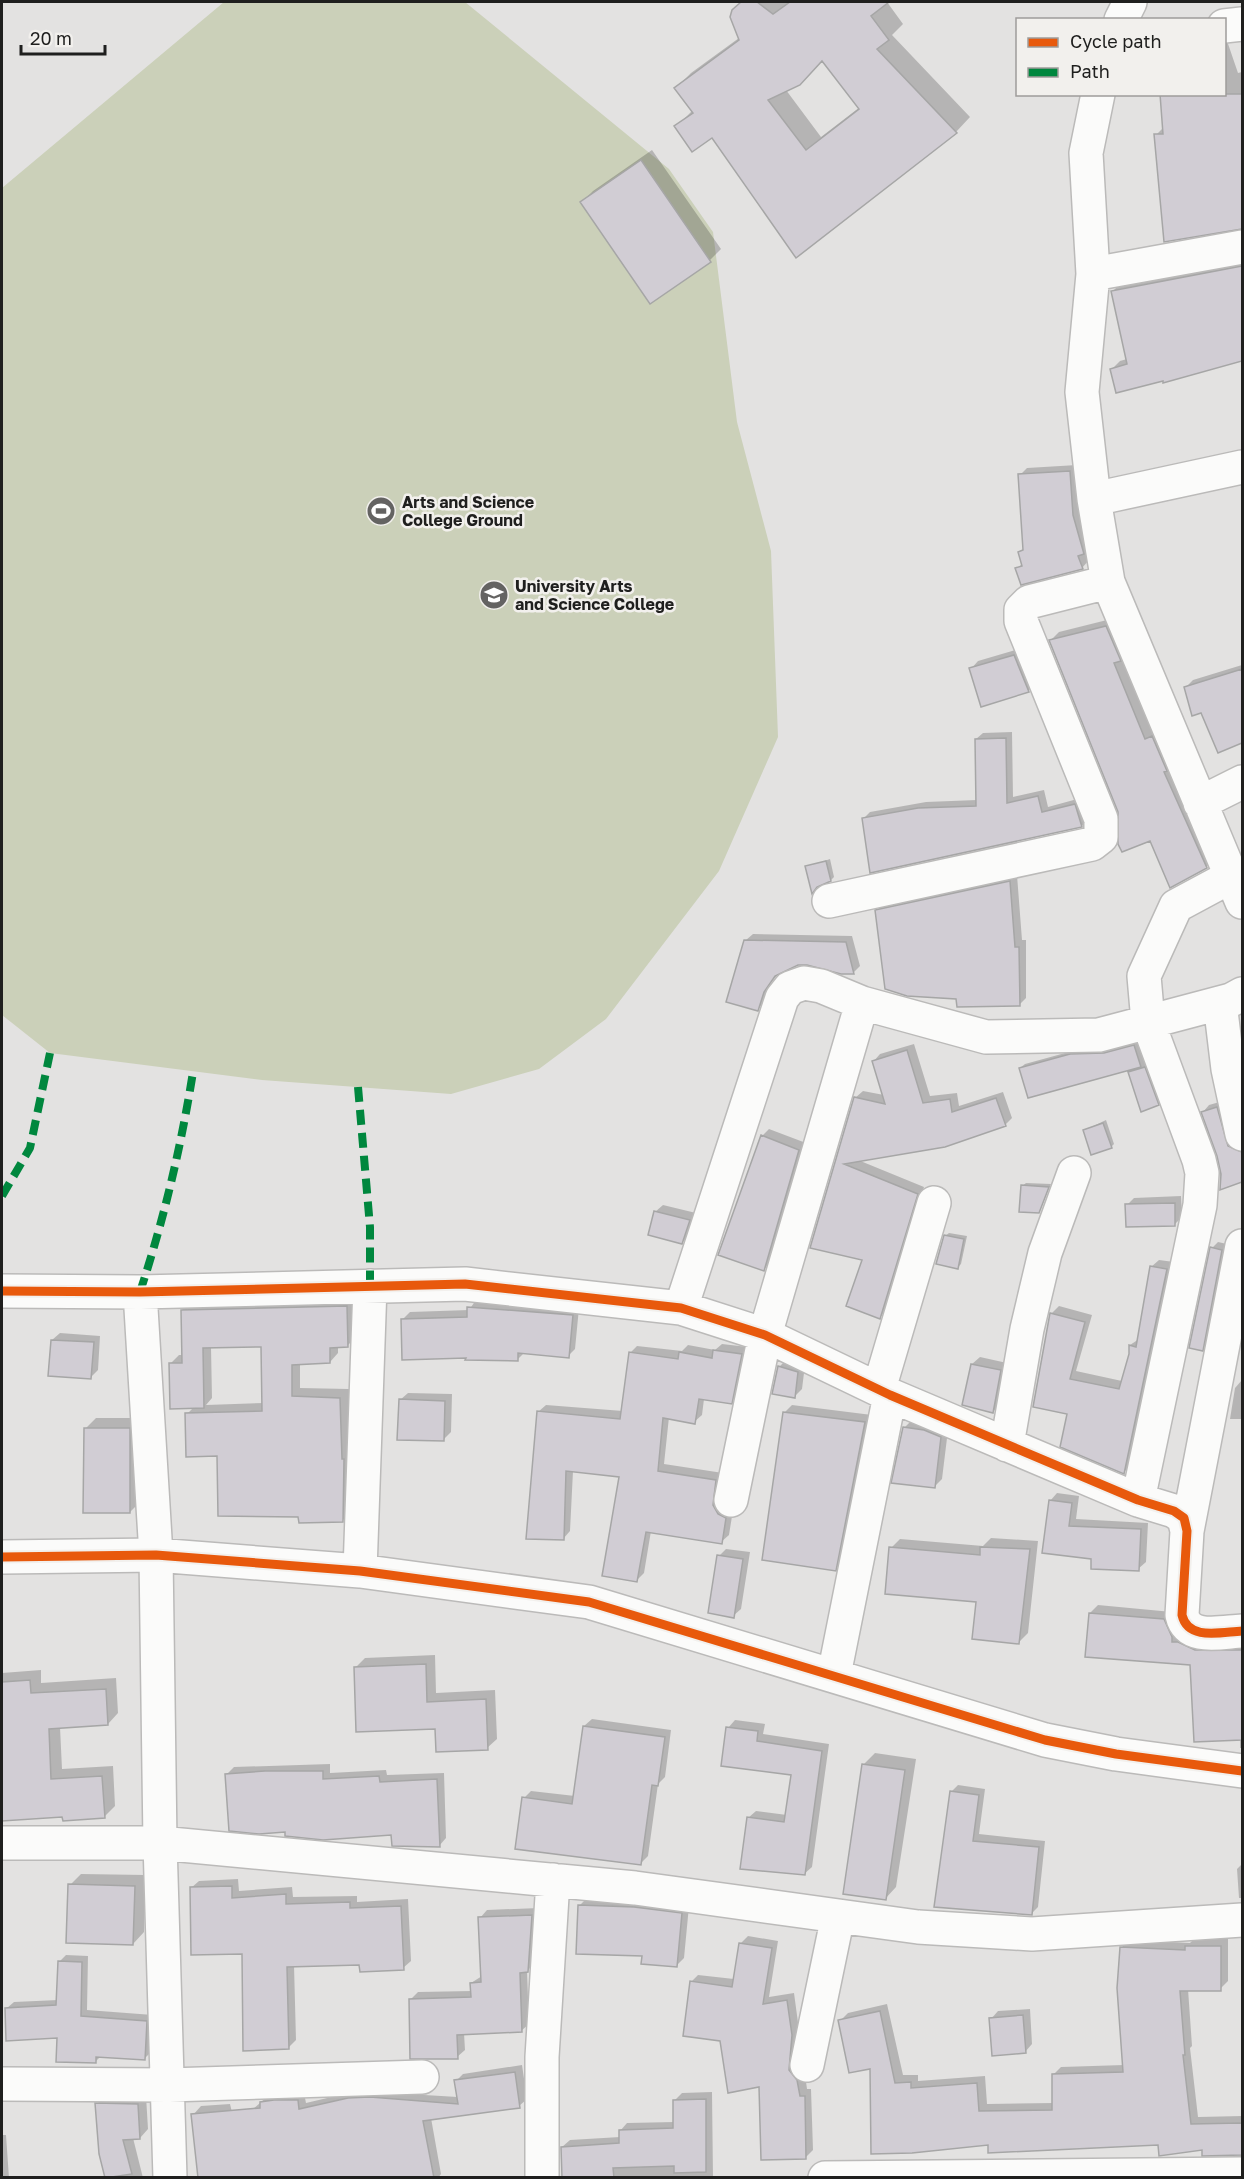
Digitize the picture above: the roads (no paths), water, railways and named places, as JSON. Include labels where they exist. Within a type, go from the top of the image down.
[{"type":"street","points":[[1122,18],[1130,2]]},
{"type":"street","points":[[1226,26],[1242,24]]},
{"type":"street","points":[[1098,96],[1086,153],[1093,274],[1082,392],[1094,500],[1108,582],[1236,889],[1176,906],[1144,976],[1148,1022],[1202,1173],[1200,1204],[1138,1500]]},
{"type":"street","points":[[1093,274],[1242,247]]},
{"type":"street","points":[[1094,500],[1242,468]]},
{"type":"street","points":[[829,901],[1092,844],[1101,837],[1101,819],[1021,621],[1022,610],[1029,602],[1108,582]]},
{"type":"street","points":[[1200,803],[1242,782]]},
{"type":"street","points":[[681,1308],[782,998],[790,988],[804,983],[821,986],[862,1003],[986,1037],[1099,1035],[1231,998],[1228,1069],[1242,1134]]},
{"type":"street","points":[[732,1500],[765,1335],[862,1003]]},
{"type":"street","points":[[1007,1445],[1027,1329],[1045,1253],[1074,1173]]},
{"type":"street","points":[[834,1675],[884,1392],[934,1203]]},
{"type":"street","points":[[1242,1246],[1187,1530],[1182,1615],[1184,1625],[1191,1631],[1201,1633],[1242,1631]]},
{"type":"street","points":[[2,1292],[140,1292],[465,1284],[681,1308],[765,1335],[884,1392],[1007,1445],[1138,1500],[1174,1511],[1184,1518],[1187,1530]]},
{"type":"street","points":[[360,1571],[370,1286]]},
{"type":"street","points":[[140,1292],[156,1555],[160,1843],[170,2178]]},
{"type":"street","points":[[2,1557],[156,1555],[360,1571],[589,1602],[1045,1740],[1116,1754],[1242,1771]]},
{"type":"street","points":[[2,1843],[160,1843],[635,1888],[918,1927],[1032,1934],[1242,1920]]},
{"type":"street","points":[[542,2178],[542,2057],[553,1880]]},
{"type":"street","points":[[807,2065],[838,1916]]},
{"type":"street","points":[[2,2084],[169,2085],[422,2077]]},
{"type":"street","points":[[825,2178],[1242,2174]]},
{"type":"place","name":"Arts and Science College Ground","points":[[381,511]]},
{"type":"place","name":"University Arts and Science College","points":[[494,595]]}]
